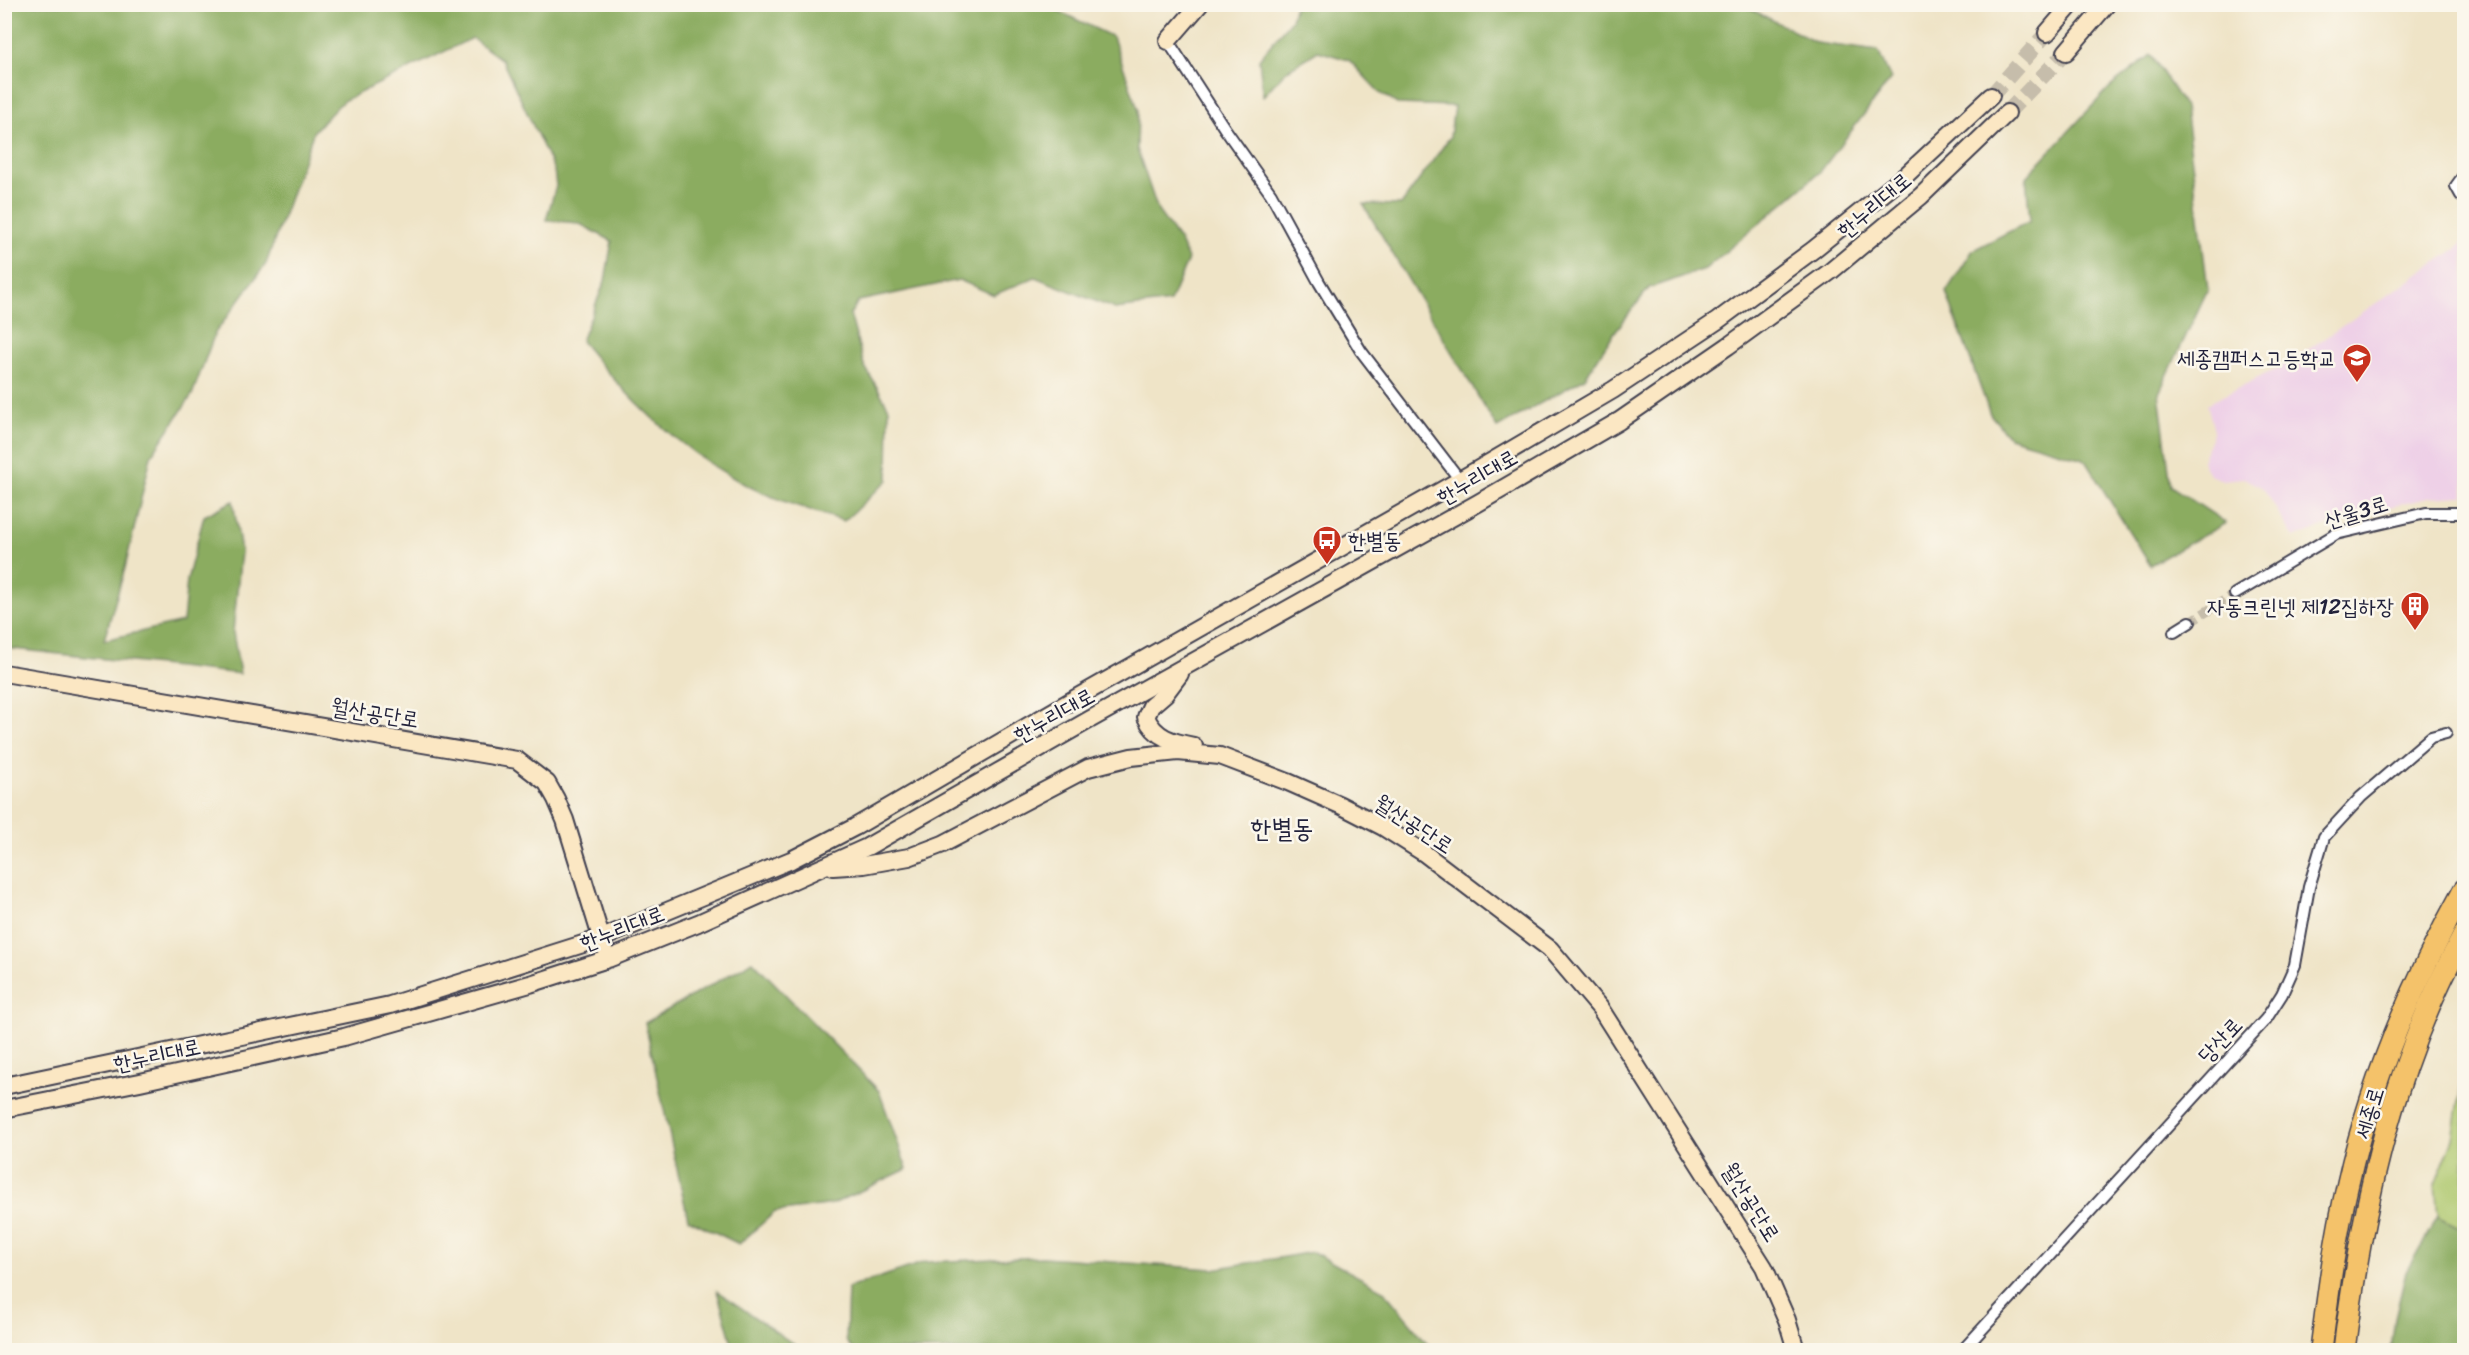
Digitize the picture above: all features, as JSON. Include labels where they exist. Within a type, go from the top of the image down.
[{"type":"highway","name":"세종로","points":[[2321,1350],[2332,1267],[2346,1193],[2368,1109],[2402,1015],[2440,933],[2464,890]]},
{"type":"highway","name":"세종로","points":[[2344,1350],[2355,1268],[2371,1186],[2391,1114],[2424,1021],[2464,935]]},
{"type":"street","points":[[1200,4],[1168,41],[1225,129],[1271,194],[1319,282],[1361,351],[1460,480]]},
{"type":"street","points":[[2047,33],[2072,4]]},
{"type":"street","points":[[2066,52],[2107,4]]},
{"type":"street","name":"한누리대로","points":[[4,1086],[390,1005],[602,938],[791,860],[855,827],[1089,690],[1460,480],[1613,390],[1717,321],[1813,250],[1905,176],[1991,96]]},
{"type":"street","name":"한누리대로","points":[[4,1109],[150,1080],[344,1037],[530,984],[608,959],[867,847],[1478,503],[1619,421],[1831,271],[1921,196],[2007,114]]},
{"type":"street","points":[[2464,175],[2456,186],[2464,196]]},
{"type":"street","name":"산울3로","points":[[2235,594],[2336,534],[2426,513],[2464,513]]},
{"type":"street","points":[[2174,632],[2190,622]]},
{"type":"street","points":[[1186,666],[1165,694],[1150,706],[1146,717],[1158,735],[1174,742],[1208,750],[1220,756]]},
{"type":"street","name":"월산공단로","points":[[4,673],[517,760],[547,783],[556,799],[565,820],[608,959]]},
{"type":"street","name":"당산로","points":[[1963,1350],[2266,1019],[2282,994],[2295,965],[2309,887],[2324,837],[2361,797],[2431,737],[2446,733]]},
{"type":"street","name":"월산공단로","points":[[791,860],[823,867],[864,865],[909,857],[943,844],[1088,768],[1131,757],[1178,752],[1220,756],[1288,782],[1383,827],[1425,854],[1550,949],[1600,1008],[1732,1213],[1764,1267],[1787,1320],[1796,1350]]},
{"type":"shaded area","name":"세종캠퍼스고등학교","points":[[2464,239],[2464,496],[2428,498],[2355,515],[2294,538],[2263,488],[2244,478],[2223,480],[2209,475],[2202,461],[2214,430],[2207,404],[2291,361],[2460,246]]},
{"type":"green space","points":[[1741,4],[1817,43],[1878,51],[1891,79],[1820,172],[1705,269],[1649,288],[1614,333],[1585,378],[1497,428],[1363,204],[1401,205],[1450,137],[1454,106],[1397,104],[1380,93],[1349,60],[1318,51],[1286,71],[1263,96],[1259,59],[1291,20],[1295,5]]},
{"type":"green space","points":[[4,5],[1046,5],[1113,37],[1138,109],[1137,149],[1158,211],[1179,240],[1188,259],[1170,302],[1115,309],[1035,277],[994,295],[959,280],[859,301],[850,314],[864,365],[889,408],[888,480],[844,521],[763,493],[737,480],[693,452],[633,400],[581,341],[605,281],[612,241],[578,223],[546,220],[556,186],[554,170],[502,60],[472,38],[343,101],[314,131],[266,264],[215,333],[192,395],[151,456],[125,568],[104,640],[183,622],[187,580],[204,516],[233,501],[241,552],[233,632],[240,674],[5,648]]},
{"type":"green space","points":[[2151,55],[2185,107],[2208,289],[2159,393],[2171,486],[2226,523],[2150,565],[2084,459],[2009,437],[1990,414],[1946,292],[1973,250],[2030,221],[2026,177],[2110,87]]},
{"type":"green space","points":[[753,961],[879,1091],[907,1169],[833,1204],[775,1212],[739,1244],[688,1219],[645,1023]]},
{"type":"green space","points":[[2464,1068],[2464,1230],[2438,1216],[2435,1184],[2453,1139]]},
{"type":"green space","points":[[2438,1216],[2464,1230],[2464,1350],[2391,1350],[2395,1318],[2406,1272]]},
{"type":"green space","points":[[1313,1252],[1383,1290],[1433,1350],[853,1350],[846,1341],[848,1288],[925,1262],[1043,1257],[1213,1269]]},
{"type":"green space","points":[[717,1291],[802,1350],[734,1350]]},
{"type":"tunnel","points":[[1991,96],[2047,33]]},
{"type":"tunnel","points":[[2007,113],[2066,52]]},
{"type":"tunnel","points":[[2190,622],[2235,594]]},
{"type":"place","name":"세종캠퍼스고등학교","points":[[2357,384]]},
{"type":"place","name":"한별동","points":[[1327,566]]},
{"type":"place","name":"자동크린넷 제12집하장","points":[[2415,632]]},
{"type":"district","name":"한별동","points":[[1282,828]]}]
